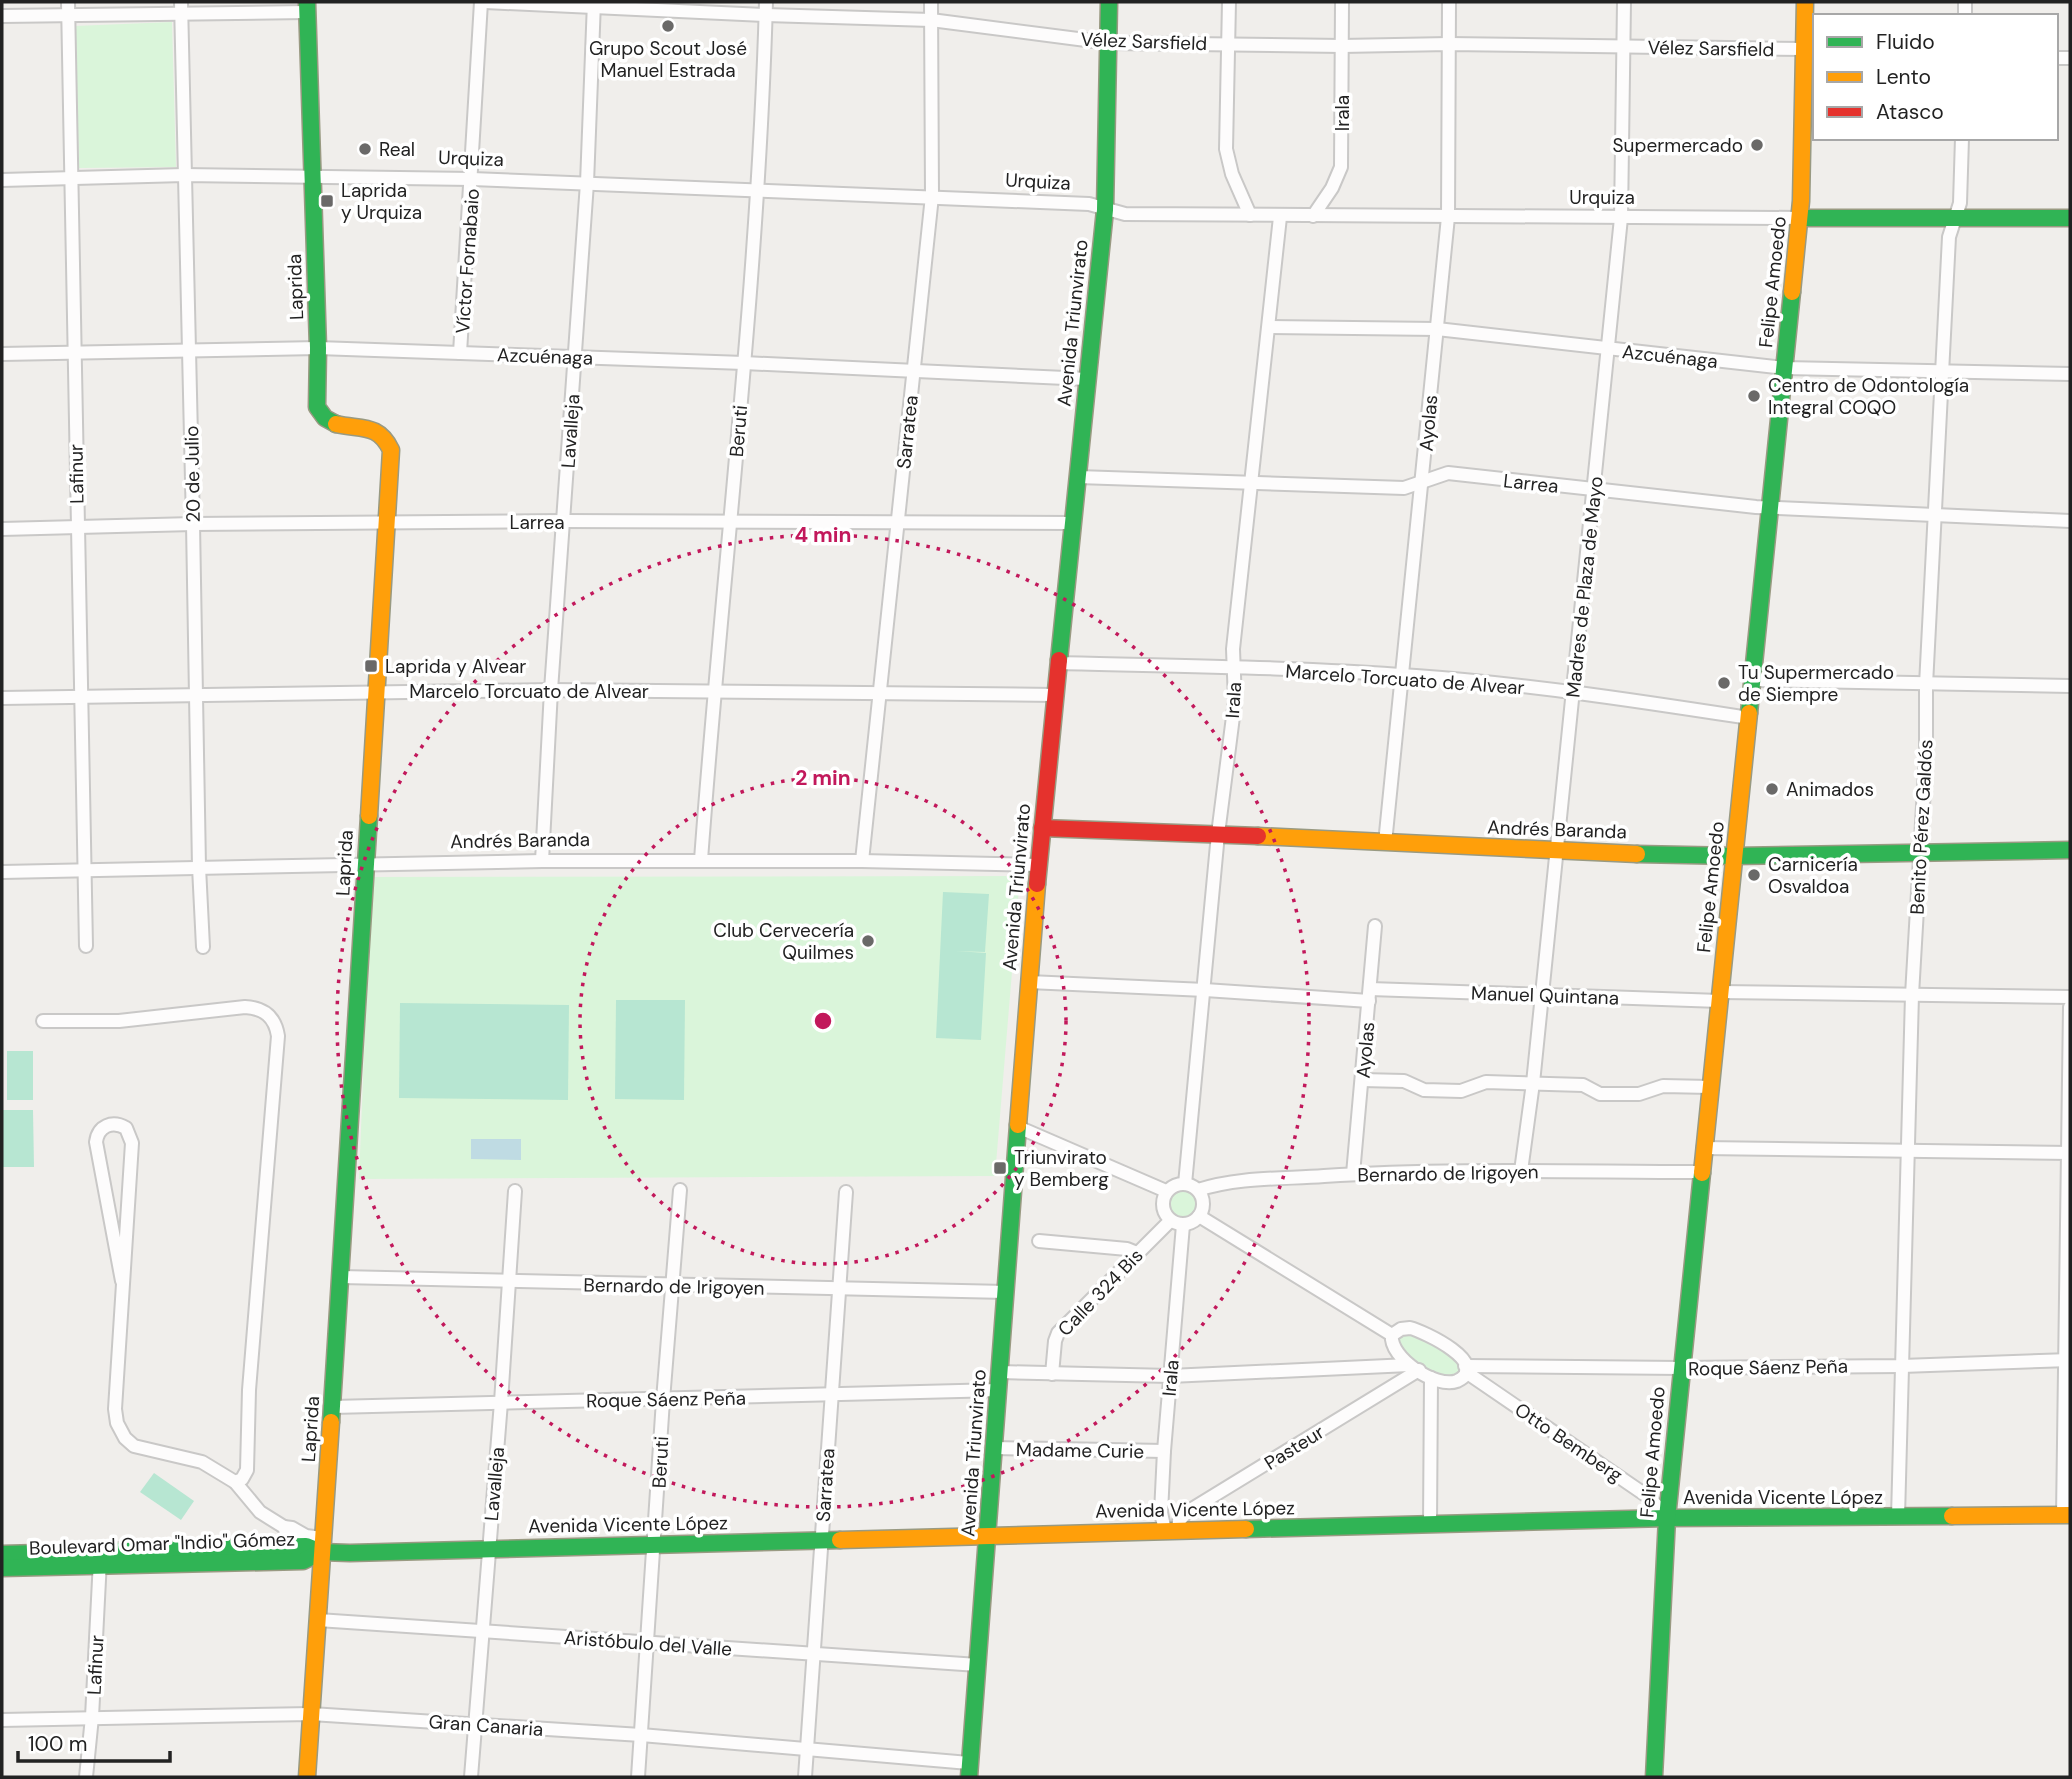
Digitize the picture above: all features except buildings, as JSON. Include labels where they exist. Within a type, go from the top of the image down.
[{"type":"main road","name":"Avenida Triunvirato","points":[[969,1770],[1038,864],[1105,209],[1109,2]]},
{"type":"main road","name":"Felipe Amoedo","points":[[1654,1777],[1667,1518],[1681,1368],[1800,218],[1808,55],[1805,2]]},
{"type":"main road","name":"Laprida","points":[[307,7],[318,348],[317,407],[321,415],[334,425],[373,429],[386,437],[391,450],[333,1407],[307,1777]]},
{"type":"main road","name":"Urquiza","points":[[1800,218],[2070,218]]},
{"type":"main road","name":"Andrés Baranda","points":[[1042,828],[1734,856],[2070,850]]},
{"type":"main road","name":"Avenida Vicente López","points":[[322,1545],[489,1548],[1667,1518],[2067,1515]]},
{"type":"main road","points":[[2,1554],[101,1560],[322,1545]]},
{"type":"main road","name":"Boulevard Omar \"Indio\" Gómez","points":[[2,1568],[101,1560],[303,1561],[322,1545]]},
{"type":"street","name":"Vélez Sarsfield","points":[[483,2],[766,8],[931,20],[1109,43],[1342,46],[1449,44],[1622,47],[1808,55]]},
{"type":"street","name":"Víctor Fornabaio","points":[[460,353],[483,2]]},
{"type":"street","name":"Sarratea","points":[[862,861],[932,196],[931,2]]},
{"type":"street","points":[[1229,2],[1228,160],[1250,215]]},
{"type":"street","name":"Irala","points":[[1313,216],[1332,188],[1341,167],[1342,2]]},
{"type":"street","name":"Ayolas","points":[[1385,843],[1448,217],[1449,2]]},
{"type":"street","name":"Madres de Plaza de Mayo","points":[[1521,1171],[1533,1083],[1621,218],[1624,2]]},
{"type":"street","name":"Lavalleja","points":[[542,861],[551,690],[587,183],[594,4]]},
{"type":"street","points":[[2,16],[68,8],[307,7]]},
{"type":"street","name":"Lafinur","points":[[68,8],[86,946]]},
{"type":"street","name":"20 de Julio","points":[[181,8],[199,867],[203,947]]},
{"type":"street","name":"Beruti","points":[[701,860],[758,191],[766,8]]},
{"type":"street","name":"Benito Pérez Galdós","points":[[1898,1517],[1912,995],[1926,754],[1926,685],[1949,237],[1960,203],[1962,140]]},
{"type":"street","name":"Urquiza","points":[[2,180],[313,175],[932,196],[1090,204],[1125,214],[1800,218]]},
{"type":"street","name":"Irala","points":[[1191,1187],[1218,834],[1235,701],[1233,649],[1280,217]]},
{"type":"street","name":"Azcuénaga","points":[[1270,327],[1437,329],[1785,368],[2070,374]]},
{"type":"street","name":"Azcuénaga","points":[[2,354],[318,348],[744,363],[1087,379]]},
{"type":"street","name":"Larrea","points":[[1078,477],[1404,488],[1448,473],[1770,508],[2070,521]]},
{"type":"street","name":"Larrea","points":[[2,529],[193,524],[563,521],[1073,523]]},
{"type":"street","name":"Marcelo Torcuato de Alvear","points":[[1060,663],[1235,667],[1403,675],[1574,692],[1749,718]]},
{"type":"street","points":[[1753,680],[2070,686]]},
{"type":"street","name":"Marcelo Torcuato de Alvear","points":[[2,698],[551,690],[1056,695]]},
{"type":"street","name":"Andrés Baranda","points":[[2,872],[542,861],[1038,864]]},
{"type":"street","name":"Ayolas","points":[[1353,1174],[1375,926]]},
{"type":"street","name":"Manuel Quintana","points":[[1029,982],[1369,995],[2070,997]]},
{"type":"street","points":[[43,1021],[120,1021],[245,1007],[265,1021],[278,1036],[249,1390],[247,1470],[242,1479],[235,1482]]},
{"type":"street","points":[[2067,1515],[2070,1007]]},
{"type":"street","points":[[1362,1080],[1404,1081],[1424,1090],[1461,1091],[1471,1089],[1481,1082],[1533,1083],[1583,1086],[1600,1094],[1639,1094],[1663,1086],[1710,1087]]},
{"type":"street","points":[[122,1281],[96,1142],[100,1130],[106,1125],[114,1124],[126,1128],[132,1143],[115,1409],[117,1423],[125,1438],[134,1446],[202,1462],[235,1482],[260,1512],[322,1545]]},
{"type":"street","points":[[1018,1127],[1166,1191]]},
{"type":"street","points":[[1703,1148],[2070,1153]]},
{"type":"street","name":"Bernardo de Irigoyen","points":[[1191,1187],[1226,1182],[1353,1174],[1700,1172]]},
{"type":"street","points":[[1178,1184],[1191,1187],[1203,1202],[1199,1216],[1183,1225],[1170,1220],[1163,1210],[1166,1191],[1178,1184]]},
{"type":"street","name":"Beruti","points":[[638,1777],[680,1190]]},
{"type":"street","name":"Lavalleja","points":[[471,1777],[510,1282],[514,1191]]},
{"type":"street","name":"Sarratea","points":[[805,1777],[846,1192]]},
{"type":"street","points":[[1199,1216],[1392,1335],[1391,1341],[1396,1354],[1432,1378],[1430,1524]]},
{"type":"street","name":"Calle 324 Bis","points":[[1052,1374],[1058,1333],[1170,1220]]},
{"type":"street","name":"Irala","points":[[1172,1530],[1161,1513],[1183,1225]]},
{"type":"street","points":[[1039,1241],[1127,1249],[1137,1254]]},
{"type":"street","name":"Bernardo de Irigoyen","points":[[341,1277],[1006,1292]]},
{"type":"street","name":"Otto Bemberg","points":[[1392,1335],[1401,1329],[1410,1328],[1425,1332],[1450,1347],[1463,1359],[1466,1369],[1650,1498],[1667,1518]]},
{"type":"street","name":"Roque Sáenz Peña","points":[[1432,1378],[1451,1382],[1462,1377],[1466,1369],[1902,1366],[2068,1360]]},
{"type":"street","points":[[1000,1372],[1170,1376],[1414,1368]]},
{"type":"street","name":"Pasteur","points":[[1172,1530],[1187,1512],[1414,1368]]},
{"type":"street","name":"Roque Sáenz Peña","points":[[333,1407],[999,1390]]},
{"type":"street","name":"Madame Curie","points":[[995,1448],[1164,1451]]},
{"type":"street","points":[[284,1527],[287,1535],[286,1546]]},
{"type":"street","name":"Lafinur","points":[[86,1777],[101,1560]]},
{"type":"street","name":"Aristóbulo del Valle","points":[[318,1620],[978,1665]]},
{"type":"street","name":"Gran Canaria","points":[[2,1720],[311,1714],[641,1735],[807,1750],[969,1770]]},
{"type":"green space","points":[[172,22],[176,167],[79,168],[75,26]]},
{"type":"green space","points":[[1020,876],[995,1176],[359,1179],[371,877]]},
{"type":"green space","points":[[943,892],[989,894],[985,952],[956,951],[986,953],[981,1040],[936,1038]]},
{"type":"green space","points":[[616,1000],[685,1000],[684,1100],[615,1099]]},
{"type":"green space","points":[[400,1003],[569,1005],[568,1100],[399,1098]]},
{"type":"green space","points":[[7,1051],[33,1051],[33,1100],[7,1100]]},
{"type":"green space","points":[[2,1110],[33,1110],[34,1167],[2,1167]]},
{"type":"green space","points":[[1183,1187],[1195,1192],[1200,1204],[1195,1216],[1183,1221],[1171,1216],[1166,1204],[1171,1192]]},
{"type":"green space","points":[[1409,1332],[1455,1356],[1461,1370],[1452,1377],[1441,1377],[1405,1358],[1395,1337]]},
{"type":"green space","points":[[154,1473],[194,1501],[181,1520],[140,1492]]},
{"type":"water","points":[[471,1139],[521,1139],[521,1160],[471,1159]]},
{"type":"traffic: fast","points":[[307,2],[318,348],[317,407],[325,418],[336,424]]},
{"type":"traffic: fast","points":[[1059,660],[1105,210],[1109,2]]},
{"type":"traffic: fast","points":[[1800,218],[2070,218]]},
{"type":"traffic: fast","points":[[1749,713],[1792,292]]},
{"type":"traffic: fast","points":[[331,1422],[369,816]]},
{"type":"traffic: fast","points":[[1637,854],[1734,856],[2070,850]]},
{"type":"traffic: fast","points":[[969,1777],[1018,1125]]},
{"type":"traffic: fast","points":[[1654,1777],[1667,1518],[1702,1173]]},
{"type":"traffic: fast","points":[[1246,1529],[1667,1518],[1952,1516]]},
{"type":"traffic: fast","points":[[2,1554],[306,1546],[321,1552],[350,1553],[840,1540]]},
{"type":"traffic: fast","points":[[2,1568],[303,1561],[321,1552]]},
{"type":"traffic: slow","points":[[1792,292],[1801,201],[1805,2]]},
{"type":"traffic: slow","points":[[336,424],[374,431],[386,441],[391,450],[369,816]]},
{"type":"traffic: slow","points":[[1702,1173],[1749,713]]},
{"type":"traffic: slow","points":[[1258,836],[1637,854]]},
{"type":"traffic: slow","points":[[1018,1125],[1037,884]]},
{"type":"traffic: slow","points":[[307,1777],[331,1422]]},
{"type":"traffic: slow","points":[[1952,1516],[2070,1515]]},
{"type":"traffic: slow","points":[[840,1540],[1246,1529]]},
{"type":"traffic: jam","points":[[1037,884],[1059,660]]},
{"type":"traffic: jam","points":[[1042,828],[1258,836]]},
{"type":"place","name":"Grupo Scout José Manuel Estrada","points":[[668,26]]},
{"type":"place","name":"Supermercado","points":[[1757,145]]},
{"type":"place","name":"Real","points":[[365,149]]},
{"type":"place","name":"Laprida y Urquiza","points":[[327,201]]},
{"type":"place","name":"Centro de Odontología Integral COQO","points":[[1754,396]]},
{"type":"place","name":"Laprida y Alvear","points":[[371,666]]},
{"type":"place","name":"Tu Supermercado de Siempre","points":[[1724,683]]},
{"type":"place","name":"Animados","points":[[1772,789]]},
{"type":"place","name":"Carnicería Osvaldoa","points":[[1754,875]]},
{"type":"place","name":"Club Cervecería Quilmes","points":[[868,941]]},
{"type":"place","name":"Triunvirato y Bemberg","points":[[1000,1168]]}]
